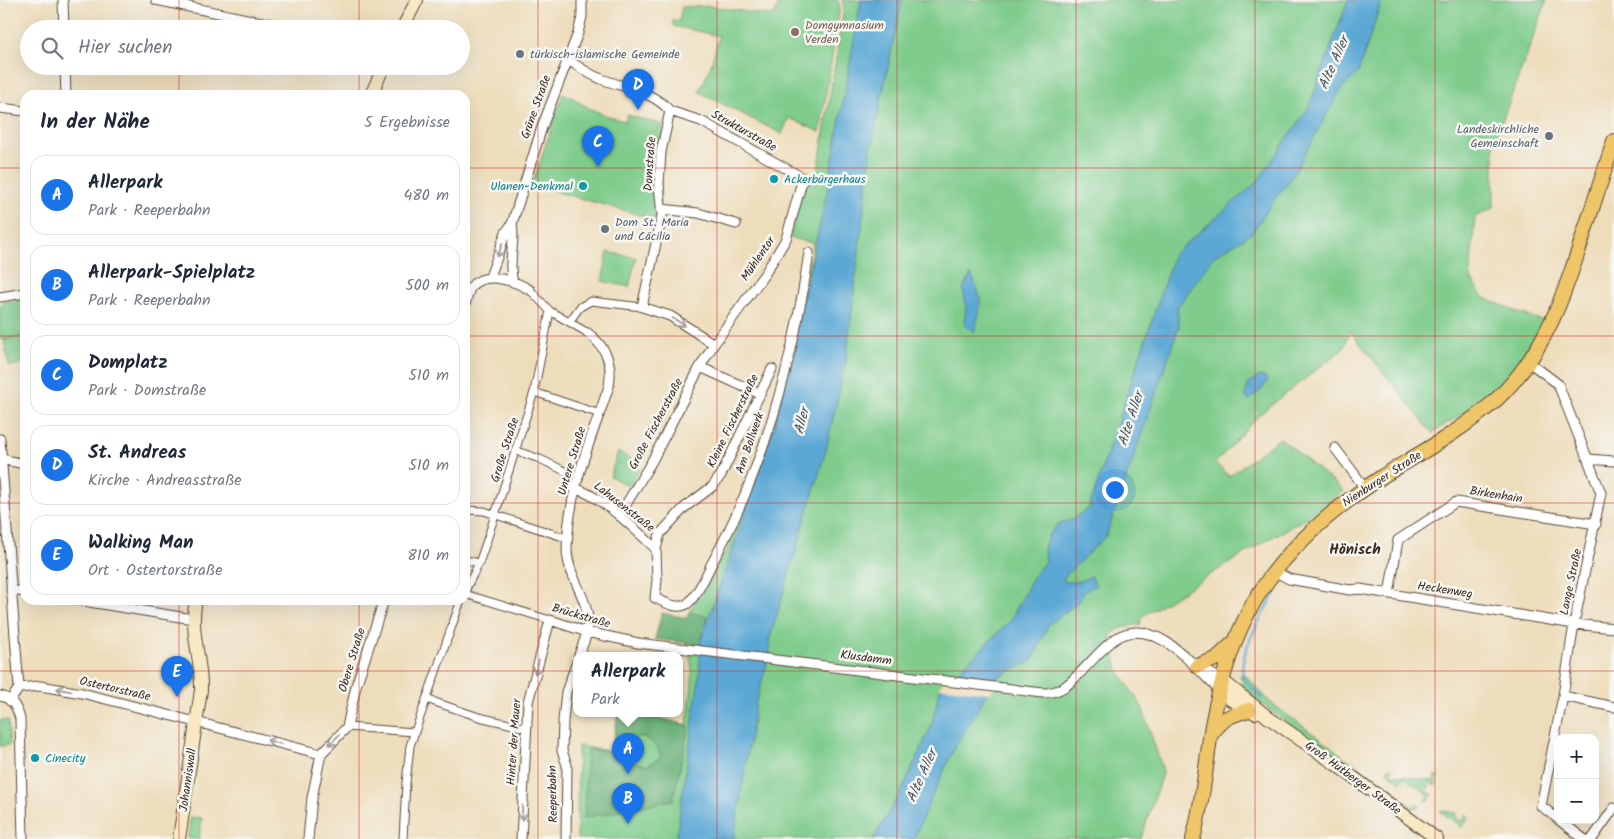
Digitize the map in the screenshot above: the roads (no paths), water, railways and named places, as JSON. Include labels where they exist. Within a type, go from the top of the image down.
[{"type":"main road","points":[[407,20],[417,0]]},
{"type":"main road","points":[[373,90],[380,75]]},
{"type":"main road","name":"Nienburger Straße","points":[[1192,839],[1200,811],[1211,733],[1221,685],[1236,640],[1254,601],[1274,571],[1308,534],[1328,516],[1366,488],[1470,421],[1497,399],[1529,362],[1542,341],[1562,297],[1612,156],[1614,141]]},
{"type":"main road","name":"Johanniswall","points":[[179,839],[202,674],[193,619],[195,605]]},
{"type":"main road","points":[[1195,665],[1216,659],[1236,640]]},
{"type":"main road","name":"Groß Hutberger Straße","points":[[1221,685],[1249,710],[1269,718]]},
{"type":"main road","name":"Groß Hutberger Straße","points":[[1221,685],[1336,765],[1437,839]]},
{"type":"main road","points":[[1211,733],[1223,720],[1232,714],[1249,710]]},
{"type":"street","points":[[63,0],[64,20]]},
{"type":"street","points":[[156,0],[251,20]]},
{"type":"street","name":"Grüne Straße","points":[[512,224],[542,126],[582,18],[582,0]]},
{"type":"street","points":[[568,60],[596,77],[660,100],[670,111]]},
{"type":"street","points":[[65,75],[66,90]]},
{"type":"street","points":[[0,108],[20,110]]},
{"type":"street","name":"Strukturstraße","points":[[670,111],[701,121],[803,178]]},
{"type":"street","name":"Domstraße","points":[[642,307],[662,216],[659,184],[661,152],[670,111]]},
{"type":"street","name":"Mühlentor","points":[[714,344],[766,272],[786,239],[803,178]]},
{"type":"street","points":[[661,209],[698,213],[736,224]]},
{"type":"street","points":[[490,277],[506,232],[512,224]]},
{"type":"street","points":[[512,224],[514,234],[510,268],[513,282]]},
{"type":"street","name":"Am Bollwerk","points":[[656,548],[657,580],[655,598],[678,607],[687,604],[701,584],[731,529],[766,438],[782,385],[809,253]]},
{"type":"street","points":[[470,288],[477,282],[490,277],[513,282],[530,290],[550,311],[588,333]]},
{"type":"street","points":[[0,297],[20,293]]},
{"type":"street","points":[[569,322],[580,307],[592,301],[642,307],[670,316],[714,344]]},
{"type":"street","name":"Große Straße","points":[[470,582],[479,564],[496,515],[534,392],[550,311]]},
{"type":"street","name":"Untere Straße","points":[[587,632],[588,616],[584,600],[571,571],[567,551],[574,488],[609,386],[610,364],[603,347],[588,333]]},
{"type":"street","name":"Große Fischerstraße","points":[[620,516],[652,461],[700,367],[714,344]]},
{"type":"street","name":"Lange Straße","points":[[1529,362],[1558,384],[1601,493],[1574,624],[1563,696],[1541,806],[1554,816]]},
{"type":"street","points":[[700,367],[760,394]]},
{"type":"street","name":"Kleine Fischerstraße","points":[[656,548],[660,534],[684,508],[713,486],[721,476],[772,369]]},
{"type":"street","points":[[534,392],[600,414]]},
{"type":"street","points":[[0,439],[19,688],[10,700]]},
{"type":"street","points":[[1334,448],[1366,488]]},
{"type":"street","points":[[516,450],[540,459],[569,474]]},
{"type":"street","points":[[1,459],[20,463]]},
{"type":"street","points":[[1588,459],[1614,462]]},
{"type":"street","name":"Lahusenstraße","points":[[574,488],[582,490],[620,516],[656,548]]},
{"type":"street","name":"Birkenhain","points":[[1389,594],[1398,540],[1456,502],[1596,524]]},
{"type":"street","points":[[470,511],[496,515],[563,537]]},
{"type":"street","points":[[470,561],[479,564]]},
{"type":"street","name":"Heckenweg","points":[[1274,571],[1289,579],[1350,590],[1360,589],[1574,624],[1614,628]]},
{"type":"street","points":[[11,590],[20,591]]},
{"type":"street","name":"Brückstraße","points":[[470,594],[587,632],[638,643],[693,649]]},
{"type":"street","points":[[105,605],[193,619]]},
{"type":"street","name":"Obere Straße","points":[[348,728],[356,686],[382,605]]},
{"type":"street","points":[[402,839],[410,746],[459,605]]},
{"type":"street","name":"Hinter der Mauer","points":[[521,839],[526,728],[530,692],[550,620]]},
{"type":"street","name":"Groß Hutberger Straße","points":[[1035,692],[1051,693],[1064,688],[1114,639],[1140,631],[1152,634],[1221,685]]},
{"type":"street","points":[[580,652],[587,632]]},
{"type":"street","name":"Klusdamm","points":[[693,649],[1035,692]]},
{"type":"street","name":"Reeperbahn","points":[[566,839],[567,765],[562,752],[563,721],[566,692],[573,673]]},
{"type":"street","name":"Ostertorstraße","points":[[19,688],[28,686],[54,688],[99,697],[321,754]]},
{"type":"street","points":[[0,696],[10,700],[18,709],[20,719],[24,839]]},
{"type":"street","points":[[1563,696],[1614,707]]},
{"type":"street","points":[[426,699],[479,716],[526,728]]},
{"type":"street","points":[[308,839],[311,803],[321,754],[348,728],[414,732]]},
{"type":"street","points":[[1592,839],[1614,808]]},
{"type":"street","name":"Lange Straße","points":[[1564,824],[1584,839]]},
{"type":"water","name":"Aller","points":[[861,0],[902,0],[871,149],[846,361],[826,450],[769,641],[770,653],[755,705],[734,839],[676,839],[699,678],[701,640],[774,427],[827,192]]},
{"type":"water","name":"Alte Aller","points":[[1348,0],[1382,0],[1358,73],[1342,88],[1289,182],[1251,234],[1214,256],[1177,308],[1179,327],[1106,536],[1064,577],[1064,582],[1077,582],[1091,576],[1096,585],[1085,591],[1077,603],[1048,625],[1032,661],[997,677],[954,749],[914,839],[873,839],[900,794],[931,727],[940,689],[1010,621],[1036,572],[1045,562],[1044,548],[1049,535],[1057,525],[1071,520],[1089,508],[1174,254],[1257,182],[1309,107]]},
{"type":"water","points":[[971,274],[978,290],[980,303],[974,332],[964,325],[966,305],[963,289]]},
{"type":"water","points":[[1260,376],[1266,378],[1267,382],[1249,400],[1245,394],[1249,383]]},
{"type":"waterway","points":[[1263,698],[1246,681],[1242,669],[1252,634],[1275,593]]},
{"type":"place","name":"Domgymnasium Verden","points":[[795,32]]},
{"type":"place","name":"türkisch-islamische Gemeinde","points":[[520,54]]},
{"type":"place","name":"St. Andreas","points":[[638,110]]},
{"type":"place","name":"Landeskirchliche Gemeinschaft","points":[[1549,136]]},
{"type":"place","name":"Domplatz","points":[[598,167]]},
{"type":"place","name":"Ackerbürgerhaus","points":[[774,179]]},
{"type":"place","name":"Ulanen-Denkmal","points":[[583,186]]},
{"type":"place","name":"Dom St. Maria und Cäcilia","points":[[605,229]]},
{"type":"place","name":"Walking Man","points":[[177,697]]},
{"type":"place","name":"Cinecity","points":[[35,758]]},
{"type":"place","name":"Allerpark","points":[[628,774]]},
{"type":"place","name":"Allerpark-Spielplatz","points":[[628,824]]},
{"type":"district","name":"Hönisch","points":[[1355,550]]}]
